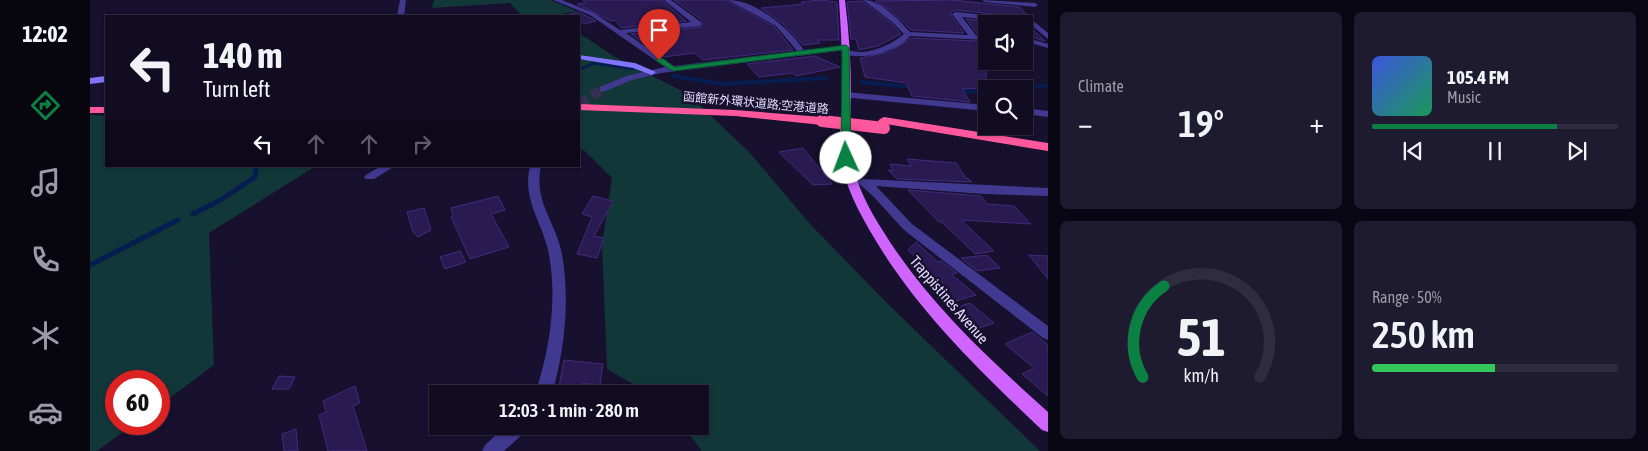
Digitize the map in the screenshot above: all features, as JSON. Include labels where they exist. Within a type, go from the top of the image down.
[{"type":"highway","name":"函館新外環状道路;空港道路","points":[[580,100],[740,108],[1048,147]]},
{"type":"highway","points":[[90,103],[105,102]]},
{"type":"highway","name":"函館新外環状道路;空港道路","points":[[580,107],[822,118]]},
{"type":"highway","points":[[90,110],[105,110]]},
{"type":"highway","name":"函館新外環状道路;空港道路","points":[[884,125],[1048,154]]},
{"type":"main road","name":"Trappistines Avenue","points":[[842,0],[846,50],[846,158],[858,182],[865,212],[912,286],[937,315],[987,367],[1048,424]]},
{"type":"street","points":[[401,15],[403,0]]},
{"type":"street","points":[[556,0],[588,12],[673,69]]},
{"type":"street","points":[[618,32],[698,24],[667,0]]},
{"type":"street","points":[[731,0],[763,14],[779,25],[790,36],[802,53]]},
{"type":"street","points":[[866,0],[894,19],[908,34],[978,38]]},
{"type":"street","points":[[985,0],[1035,5]]},
{"type":"street","points":[[974,38],[956,14],[1032,22],[1048,37]]},
{"type":"street","points":[[603,89],[620,81],[652,72],[673,69],[802,53],[846,50],[868,54],[907,38],[908,34]]},
{"type":"street","points":[[1033,42],[1048,46]]},
{"type":"street","points":[[580,57],[635,66],[652,72]]},
{"type":"street","points":[[90,81],[105,79]]},
{"type":"street","points":[[845,95],[978,107]]},
{"type":"street","points":[[1033,112],[1048,114]]},
{"type":"street","points":[[370,178],[388,167]]},
{"type":"street","points":[[536,167],[532,176],[533,194],[555,251],[558,287],[557,333],[546,385]]},
{"type":"street","points":[[858,182],[1048,192]]},
{"type":"street","points":[[858,182],[876,192],[908,227],[1045,330]]},
{"type":"street","points":[[491,451],[509,435]]},
{"type":"green space","points":[[434,0],[550,0],[577,11],[557,15],[521,15],[510,3],[432,8]]},
{"type":"green space","points":[[580,34],[615,57],[688,94],[749,152],[810,224],[889,305],[1040,451],[702,451],[690,435],[709,435],[709,385],[635,385],[607,369],[602,245],[612,178],[586,152],[580,149]]},
{"type":"green space","points":[[90,115],[105,116],[105,167],[314,167],[209,233],[214,365],[170,398],[170,370],[105,370],[105,435],[119,435],[97,451],[90,451]]},
{"type":"building","points":[[583,0],[662,0],[686,21],[621,28],[615,20],[611,21],[577,4],[585,3]]},
{"type":"building","points":[[674,0],[726,0],[775,27],[793,50],[703,60],[695,53],[664,57],[631,34],[702,27],[702,20]]},
{"type":"building","points":[[820,0],[837,2],[839,40],[817,40],[820,43],[803,45],[782,23],[761,8],[804,4],[801,2]]},
{"type":"building","points":[[952,0],[1020,7],[1027,15],[1002,15],[956,10],[951,12],[951,15],[964,33],[911,30],[890,10],[875,1]]},
{"type":"building","points":[[862,1],[890,22],[901,34],[878,46],[859,50],[856,39],[851,39],[847,2]]},
{"type":"building","points":[[578,12],[596,21],[584,24],[580,21],[580,15],[569,14]]},
{"type":"building","points":[[966,19],[978,20],[977,33]]},
{"type":"building","points":[[1033,30],[1045,41],[1033,38]]},
{"type":"building","points":[[911,38],[977,41],[978,70],[986,70],[986,80],[978,80],[978,88],[962,89],[970,102],[912,96],[906,83],[865,77],[860,58],[889,52]]},
{"type":"building","points":[[815,56],[840,67],[796,76],[793,73],[759,77],[747,64]]},
{"type":"building","points":[[803,148],[832,184],[813,185],[779,152]]},
{"type":"building","points":[[907,159],[956,163],[966,178],[972,182],[897,179],[888,170],[893,171],[890,164],[911,166]]},
{"type":"building","points":[[908,190],[981,196],[987,204],[1014,206],[1031,224],[961,220],[994,251],[975,254],[942,222],[939,222]]},
{"type":"building","points":[[498,196],[505,210],[491,214],[509,247],[470,259],[451,217],[453,215],[451,208]]},
{"type":"building","points":[[593,196],[613,201],[594,236],[604,238],[597,258],[577,254],[592,217],[582,214]]},
{"type":"building","points":[[424,208],[431,230],[418,237],[413,232],[407,212]]},
{"type":"building","points":[[916,242],[938,262],[941,261],[957,273],[951,274],[976,295],[956,301],[940,287],[945,285],[908,250]]},
{"type":"building","points":[[460,251],[466,262],[445,269],[440,257]]},
{"type":"building","points":[[987,255],[1000,268],[977,271],[961,258]]},
{"type":"building","points":[[1029,255],[1048,256],[1048,279]]},
{"type":"building","points":[[970,303],[994,323],[979,328],[955,308]]},
{"type":"building","points":[[1032,332],[1048,345],[1048,396],[1022,374],[1034,368],[1005,344]]},
{"type":"building","points":[[564,360],[603,364],[600,385],[582,383],[582,385],[559,385]]},
{"type":"building","points":[[279,376],[295,377],[289,389],[272,389]]},
{"type":"building","points":[[355,386],[360,403],[353,406],[367,451],[328,451],[319,415],[326,412],[323,401]]},
{"type":"building","points":[[296,429],[298,451],[284,451],[282,434]]},
{"type":"waterway","points":[[580,70],[594,63],[633,69]]},
{"type":"waterway","points":[[673,76],[722,84],[827,78]]},
{"type":"waterway","points":[[862,82],[913,87]]},
{"type":"waterway","points":[[1033,87],[1048,85]]},
{"type":"waterway","points":[[957,91],[978,92]]},
{"type":"waterway","points":[[193,214],[219,201],[255,177],[256,169]]},
{"type":"waterway","points":[[90,265],[178,220]]},
{"type":"tunnel","points":[[580,103],[603,89]]},
{"type":"route","points":[[659,60],[673,69],[846,48],[846,158]]}]
